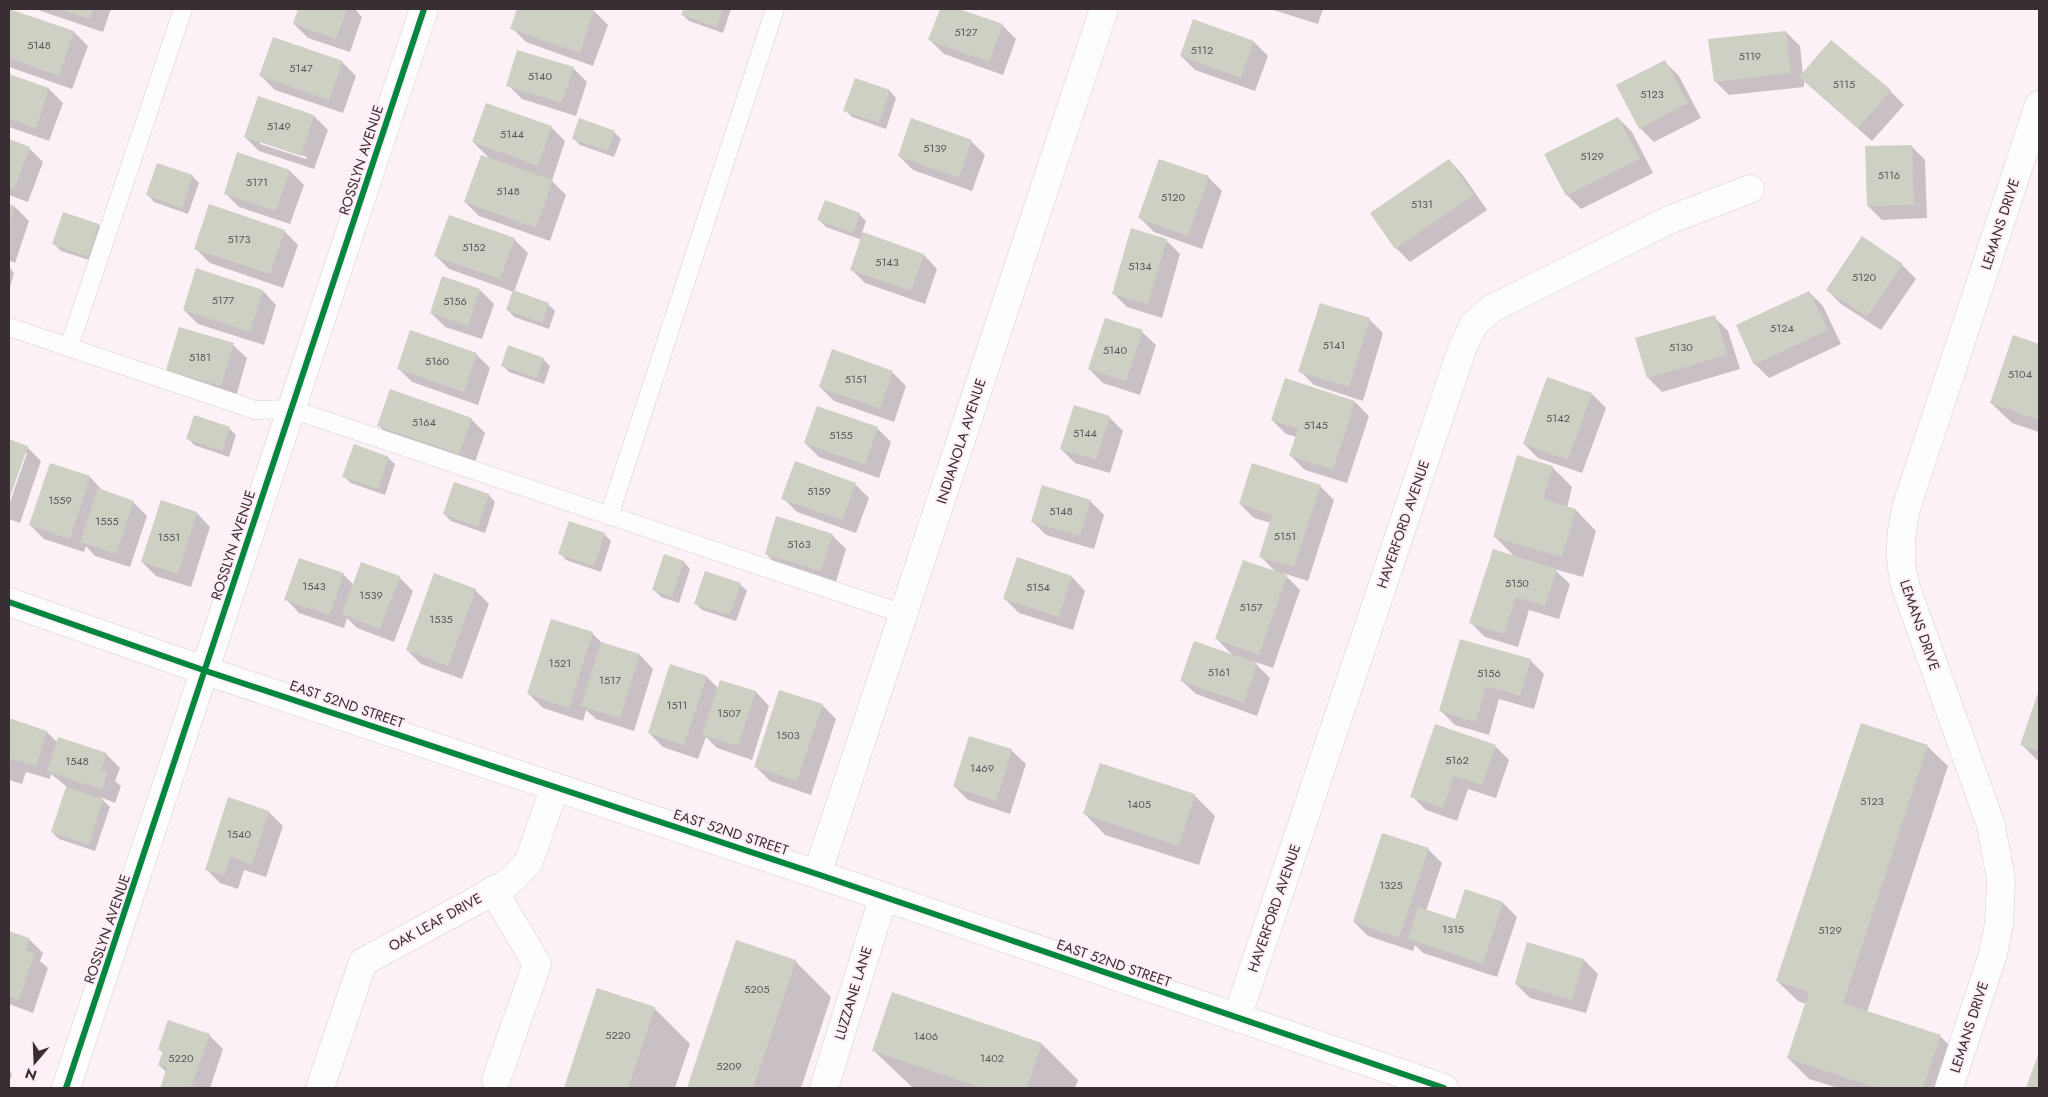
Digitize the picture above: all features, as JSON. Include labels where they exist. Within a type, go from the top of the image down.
[{"type":"street","name":"ROSSLYN AVENUE","points":[[66,1088],[206,671],[424,9]]},
{"type":"street","name":"INDIANOLA AVENUE","points":[[817,874],[1104,9]]},
{"type":"street","name":"LEMANS DRIVE","points":[[1949,1088],[1993,954],[1998,924],[2001,880],[1991,825],[1905,585],[1900,538],[1908,502],[2039,106]]},
{"type":"street","name":"HAVERFORD AVENUE","points":[[1237,1018],[1462,348],[1474,324],[1491,309],[1669,220],[1750,189]]},
{"type":"street","name":"EAST 52ND STREET","points":[[9,602],[206,671],[817,874],[1237,1018],[1401,1082],[1444,1088]]},
{"type":"street","points":[[493,890],[515,877],[529,861],[555,787]]},
{"type":"street","name":"OAK LEAF DRIVE","points":[[320,1088],[363,962],[493,890],[537,964],[496,1080]]},
{"type":"street","name":"LUZZANE LANE","points":[[824,1088],[883,898]]},
{"type":"lane","points":[[69,347],[183,9]]},
{"type":"lane","points":[[609,516],[776,9]]},
{"type":"lane","points":[[9,327],[255,410],[291,409],[904,614]]},
{"type":"building","points":[[9,9],[74,31],[59,76],[9,58]]},
{"type":"building","points":[[60,9],[93,9],[89,19]]},
{"type":"building","points":[[298,9],[347,9],[336,39],[293,24]]},
{"type":"building","points":[[517,9],[594,10],[580,53],[510,29]]},
{"type":"building","points":[[683,9],[723,9],[717,27],[681,15]]},
{"type":"building","points":[[940,9],[959,9],[1003,24],[989,62],[928,40]]},
{"type":"building","points":[[1193,19],[1254,41],[1241,78],[1180,56]]},
{"type":"building","points":[[1786,31],[1791,73],[1714,82],[1708,39]]},
{"type":"building","points":[[273,37],[343,61],[329,100],[259,76]]},
{"type":"building","points":[[1831,40],[1891,90],[1858,128],[1799,77]]},
{"type":"building","points":[[517,50],[574,67],[562,103],[506,86]]},
{"type":"building","points":[[1665,60],[1688,103],[1639,129],[1616,85]]},
{"type":"building","points":[[9,74],[49,88],[36,128],[9,119]]},
{"type":"building","points":[[855,78],[890,90],[879,123],[843,111]]},
{"type":"building","points":[[258,96],[314,115],[301,156],[244,137]]},
{"type":"building","points":[[486,103],[552,126],[538,166],[472,142]]},
{"type":"building","points":[[1618,117],[1640,159],[1566,196],[1544,154]]},
{"type":"building","points":[[579,118],[615,131],[608,151],[572,139]]},
{"type":"building","points":[[911,118],[972,140],[959,178],[898,156]]},
{"type":"building","points":[[9,139],[30,147],[14,189],[9,187]]},
{"type":"building","points":[[1912,145],[1914,205],[1867,206],[1865,146]]},
{"type":"building","points":[[237,152],[290,170],[276,211],[224,194]]},
{"type":"building","points":[[481,155],[553,180],[536,228],[464,202]]},
{"type":"building","points":[[1159,159],[1209,176],[1188,236],[1138,218]]},
{"type":"building","points":[[1449,159],[1474,195],[1395,249],[1370,213]]},
{"type":"building","points":[[157,163],[193,175],[182,208],[146,195]]},
{"type":"building","points":[[825,200],[860,213],[853,233],[817,220]]},
{"type":"building","points":[[9,204],[15,206],[9,226]]},
{"type":"building","points":[[209,204],[285,230],[270,274],[194,249]]},
{"type":"building","points":[[63,212],[99,224],[88,257],[52,244]]},
{"type":"building","points":[[449,215],[515,238],[500,279],[434,256]]},
{"type":"building","points":[[1131,228],[1167,239],[1148,304],[1112,294]]},
{"type":"building","points":[[863,232],[924,254],[911,291],[850,270]]},
{"type":"building","points":[[1862,236],[1903,264],[1867,317],[1826,290]]},
{"type":"building","points":[[196,268],[263,290],[250,332],[183,310]]},
{"type":"building","points":[[442,276],[480,289],[468,326],[430,313]]},
{"type":"building","points":[[513,290],[549,303],[542,323],[506,310]]},
{"type":"building","points":[[1809,291],[1828,330],[1754,365],[1736,325]]},
{"type":"building","points":[[1320,303],[1370,318],[1349,387],[1298,372]]},
{"type":"building","points":[[1715,315],[1727,355],[1647,378],[1635,338]]},
{"type":"building","points":[[1105,318],[1143,330],[1126,381],[1088,369]]},
{"type":"building","points":[[179,327],[234,343],[221,386],[166,370]]},
{"type":"building","points":[[410,330],[477,353],[464,392],[397,369]]},
{"type":"building","points":[[2013,335],[2039,344],[2039,420],[1990,403]]},
{"type":"building","points":[[508,345],[544,358],[537,378],[501,366]]},
{"type":"building","points":[[832,349],[893,371],[880,409],[819,387]]},
{"type":"building","points":[[1547,377],[1592,393],[1568,460],[1523,444]]},
{"type":"building","points":[[1285,378],[1355,401],[1333,470],[1289,456],[1298,429],[1271,420]]},
{"type":"building","points":[[390,389],[472,418],[459,454],[377,426]]},
{"type":"building","points":[[1074,405],[1110,416],[1096,460],[1060,449]]},
{"type":"building","points":[[817,406],[878,427],[865,465],[804,443]]},
{"type":"building","points":[[194,415],[230,427],[222,451],[186,439]]},
{"type":"building","points":[[9,439],[28,446],[9,500]]},
{"type":"building","points":[[354,444],[389,457],[378,489],[342,477]]},
{"type":"building","points":[[1517,455],[1553,466],[1543,499],[1576,509],[1562,557],[1493,537]]},
{"type":"building","points":[[795,461],[856,483],[842,520],[781,499]]},
{"type":"building","points":[[50,463],[90,476],[70,539],[29,525]]},
{"type":"building","points":[[1252,463],[1321,485],[1294,567],[1259,557],[1272,515],[1239,504]]},
{"type":"building","points":[[454,482],[489,494],[478,527],[443,514]]},
{"type":"building","points":[[1042,485],[1091,500],[1080,536],[1031,522]]},
{"type":"building","points":[[98,488],[134,501],[116,554],[80,542]]},
{"type":"building","points":[[161,500],[197,512],[178,574],[141,562]]},
{"type":"building","points":[[776,516],[833,534],[821,571],[765,554]]},
{"type":"building","points":[[569,521],[605,533],[594,566],[558,554]]},
{"type":"building","points":[[1493,549],[1557,569],[1545,606],[1516,597],[1504,634],[1469,623]]},
{"type":"building","points":[[664,554],[684,561],[672,597],[652,590]]},
{"type":"building","points":[[1017,557],[1072,576],[1059,617],[1003,599]]},
{"type":"building","points":[[299,558],[344,573],[330,615],[284,600]]},
{"type":"building","points":[[1243,560],[1287,575],[1259,655],[1215,639]]},
{"type":"building","points":[[361,562],[400,576],[380,629],[342,614]]},
{"type":"building","points":[[705,571],[741,583],[730,615],[694,604]]},
{"type":"building","points":[[434,573],[476,589],[448,666],[406,650]]},
{"type":"building","points":[[551,619],[593,632],[569,708],[527,694]]},
{"type":"building","points":[[1460,639],[1531,659],[1520,696],[1486,686],[1476,722],[1439,711]]},
{"type":"building","points":[[1194,641],[1257,663],[1244,703],[1180,681]]},
{"type":"building","points":[[601,642],[640,654],[620,718],[581,706]]},
{"type":"building","points":[[670,664],[707,676],[684,745],[648,733]]},
{"type":"building","points":[[720,680],[756,691],[738,746],[702,735]]},
{"type":"building","points":[[779,690],[823,704],[797,781],[754,767]]},
{"type":"building","points":[[2039,690],[2039,751],[2020,745]]},
{"type":"building","points":[[9,718],[47,731],[36,766],[12,759],[9,769]]},
{"type":"building","points":[[1861,723],[1928,745],[1843,1003],[1941,1035],[1923,1088],[1877,1088],[1787,1058],[1809,992],[1776,981]]},
{"type":"building","points":[[1435,724],[1496,745],[1482,785],[1454,776],[1443,808],[1410,797]]},
{"type":"building","points":[[969,736],[1012,749],[996,801],[953,787]]},
{"type":"building","points":[[58,737],[107,753],[101,770],[108,771],[102,790],[47,771]]},
{"type":"building","points":[[1100,763],[1195,794],[1179,846],[1083,814]]},
{"type":"building","points":[[66,787],[103,799],[89,845],[51,832]]},
{"type":"building","points":[[228,797],[269,811],[252,864],[230,857],[224,876],[205,870]]},
{"type":"building","points":[[1382,833],[1429,848],[1399,938],[1353,922]]},
{"type":"building","points":[[1465,889],[1503,902],[1483,964],[1408,939],[1418,907],[1455,919]]},
{"type":"building","points":[[9,931],[29,938],[26,950],[35,953],[19,1000],[9,996]]},
{"type":"building","points":[[736,940],[796,960],[753,1088],[687,1088]]},
{"type":"building","points":[[1527,942],[1584,959],[1572,1000],[1515,984]]},
{"type":"building","points":[[597,988],[655,1007],[628,1088],[564,1088]]},
{"type":"building","points":[[892,992],[1042,1043],[1027,1088],[982,1088],[872,1051]]},
{"type":"building","points":[[168,1020],[210,1034],[191,1088],[160,1088],[167,1068],[158,1065],[163,1051],[158,1049]]},
{"type":"building","points":[[2039,1052],[2039,1088],[2026,1088]]},
{"type":"cycle path","points":[[66,1088],[424,9]]},
{"type":"cycle path","points":[[9,602],[206,671],[817,874],[1444,1088]]}]
